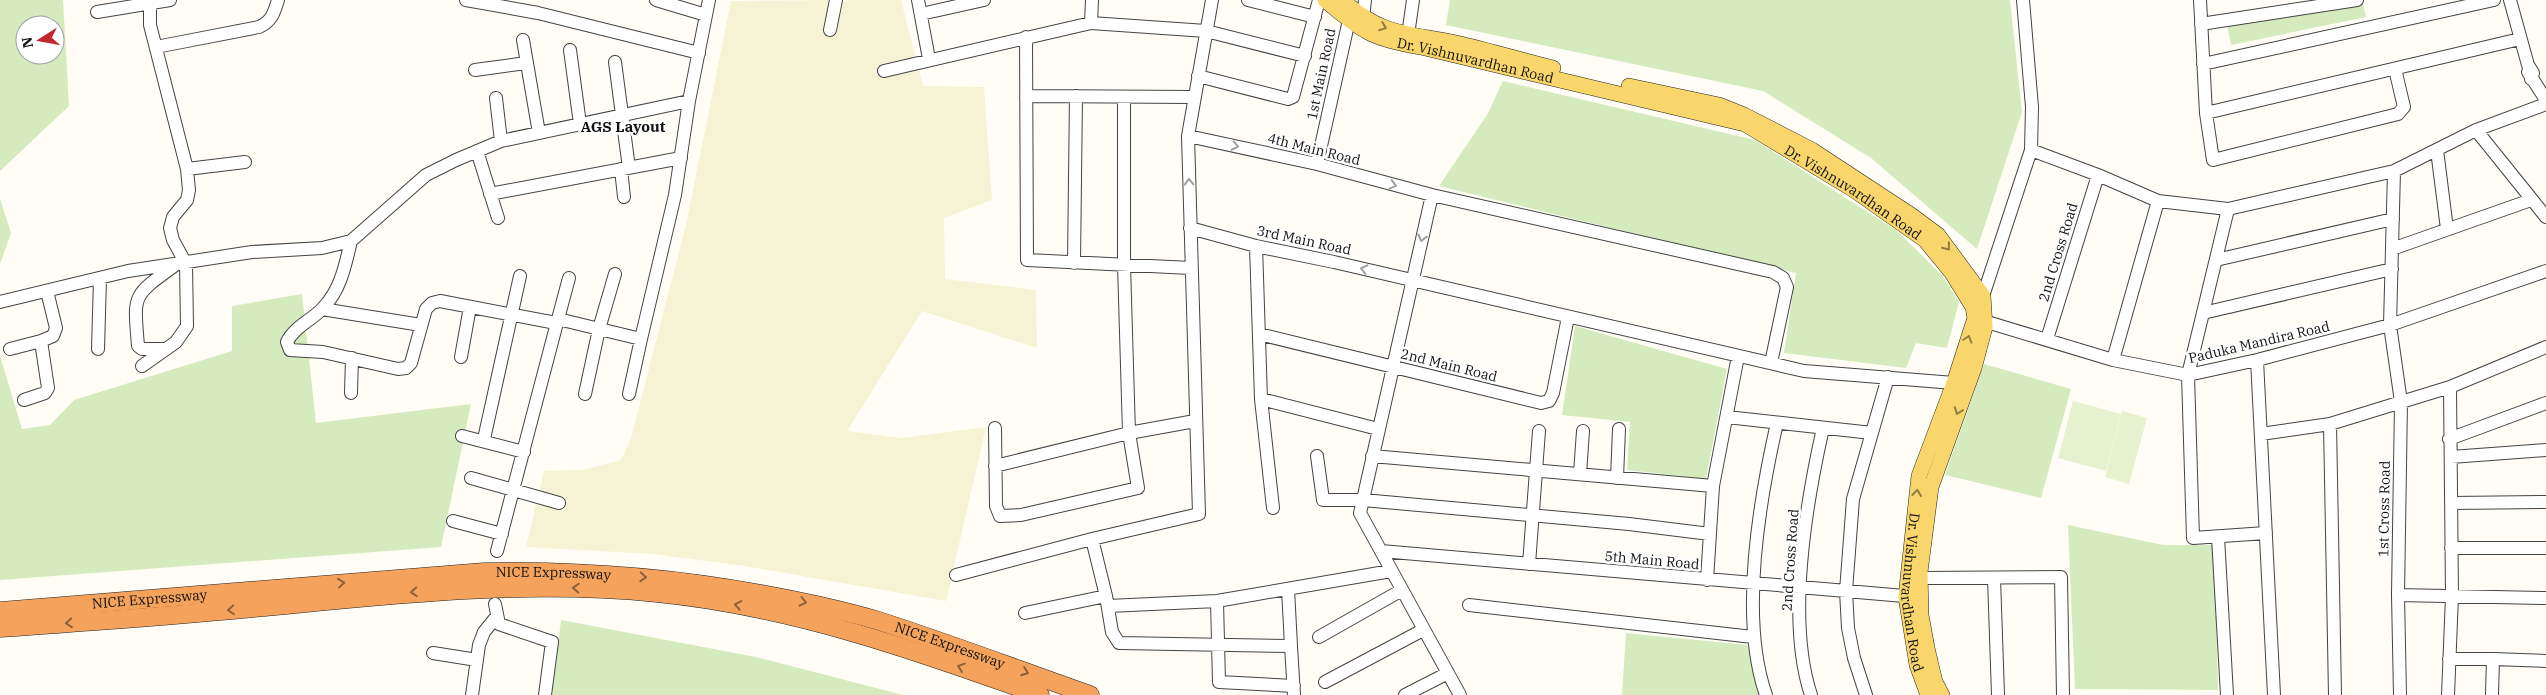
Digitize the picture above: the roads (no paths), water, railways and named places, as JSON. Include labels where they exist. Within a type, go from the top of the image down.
[{"type":"highway","name":"NICE Expressway","points":[[0,628],[286,597],[406,577],[519,571],[587,573],[694,582],[800,601],[875,620],[1090,695]]},
{"type":"highway","name":"NICE Expressway","points":[[0,611],[536,586],[656,593],[692,597],[793,615],[871,636],[1040,695]]},
{"type":"main road","name":"Dr. Vishnuvardhan Road","points":[[1325,0],[1356,19],[1408,35],[1456,43],[1611,82],[1682,96],[1744,115],[1812,150],[1938,235],[1979,311],[1974,368],[1931,487],[1920,578],[1913,597],[1935,682],[1942,695]]},
{"type":"main road","name":"Dr. Vishnuvardhan Road","points":[[1343,0],[1356,19],[1372,36],[1390,42],[1422,47],[1745,124],[1854,190],[1925,240],[1952,273],[1979,311]]},
{"type":"main road","name":"Dr. Vishnuvardhan Road","points":[[1928,695],[1917,665],[1913,597],[1919,476],[1979,311]]},
{"type":"street","points":[[97,12],[111,5],[170,0]]},
{"type":"street","points":[[156,47],[259,27],[267,23],[272,16],[278,0]]},
{"type":"street","points":[[466,0],[538,12],[699,52]]},
{"type":"street","points":[[656,0],[706,15]]},
{"type":"street","points":[[629,394],[664,249],[681,158],[689,101],[709,0]]},
{"type":"street","points":[[830,30],[836,0]]},
{"type":"street","points":[[918,0],[929,59]]},
{"type":"street","points":[[921,14],[984,0]]},
{"type":"street","points":[[1091,22],[1092,0]]},
{"type":"street","points":[[956,574],[1199,514],[1188,136],[1212,0]]},
{"type":"street","points":[[1248,0],[1315,17]]},
{"type":"street","points":[[1198,76],[1288,99],[1293,98],[1319,0]]},
{"type":"street","name":"1st Main Road","points":[[1317,164],[1356,19],[1366,0]]},
{"type":"street","points":[[1408,35],[1413,0]]},
{"type":"street","points":[[1979,311],[2031,150],[2032,107],[2022,0]]},
{"type":"street","points":[[2200,0],[2206,113],[2213,160],[2398,114],[2404,106],[2395,69]]},
{"type":"street","points":[[2201,24],[2357,0]]},
{"type":"street","points":[[2203,64],[2494,0]]},
{"type":"street","points":[[2031,150],[2098,175],[2158,201],[2228,209],[2394,170],[2476,130],[2546,102],[2531,79],[2533,73],[2528,65],[2510,0]]},
{"type":"street","points":[[142,366],[176,342],[187,326],[180,264],[170,228],[173,217],[187,200],[189,190],[187,169],[150,25],[150,2]]},
{"type":"street","points":[[884,71],[1091,22],[1206,31],[1305,56]]},
{"type":"street","points":[[1026,37],[1027,260],[1191,268]]},
{"type":"street","points":[[2206,113],[2520,39]]},
{"type":"street","points":[[523,40],[539,133]]},
{"type":"street","points":[[570,50],[580,124]]},
{"type":"street","points":[[615,62],[622,116],[625,168],[624,197]]},
{"type":"street","points":[[475,70],[526,63]]},
{"type":"street","points":[[1026,96],[1195,97]]},
{"type":"street","points":[[1074,262],[1076,96]]},
{"type":"street","points":[[994,428],[996,506],[1000,516],[1021,515],[1138,488],[1129,433],[1124,265],[1124,97]]},
{"type":"street","points":[[496,98],[502,141]]},
{"type":"street","points":[[0,302],[128,271],[252,252],[322,248],[351,241],[426,175],[476,151],[502,141],[689,101]]},
{"type":"street","points":[[2476,130],[2546,217]]},
{"type":"street","name":"4th Main Road","points":[[1188,136],[1317,164],[1432,195],[1773,272],[1783,278],[1787,287],[1772,364]]},
{"type":"street","points":[[2437,150],[2447,229]]},
{"type":"street","points":[[476,151],[498,218]]},
{"type":"street","points":[[490,194],[681,158]]},
{"type":"street","points":[[187,169],[245,162]]},
{"type":"street","name":"1st Cross Road","points":[[2394,170],[2390,325],[2401,402],[2398,595],[2400,695]]},
{"type":"street","name":"2nd Cross Road","points":[[2047,339],[2098,175]]},
{"type":"street","points":[[1432,195],[1360,513],[1390,571],[1460,695]]},
{"type":"street","points":[[2392,249],[2531,200]]},
{"type":"street","points":[[2113,360],[2158,201]]},
{"type":"street","points":[[2228,209],[2188,375],[2193,538],[2266,534]]},
{"type":"street","points":[[2216,260],[2392,219]]},
{"type":"street","name":"3rd Main Road","points":[[1190,228],[1256,246],[1412,280],[1772,364],[1804,370],[1954,383]]},
{"type":"street","points":[[351,241],[342,277],[336,292],[322,309],[290,335],[287,342],[290,350],[323,352],[398,369],[406,368],[411,363],[426,309],[432,303],[440,301],[512,315],[557,321],[641,339]]},
{"type":"street","points":[[1256,246],[1261,398],[1274,508]]},
{"type":"street","points":[[166,349],[142,350],[138,346],[135,311],[137,298],[143,289],[180,264]]},
{"type":"street","points":[[2203,313],[2392,268]]},
{"type":"street","name":"Paduka Mandira Road","points":[[1979,311],[2047,339],[2113,360],[2188,375],[2257,360],[2390,325],[2546,271]]},
{"type":"street","points":[[584,394],[599,329],[615,274]]},
{"type":"street","points":[[484,440],[520,276]]},
{"type":"street","points":[[98,348],[100,278]]},
{"type":"street","points":[[497,551],[569,278]]},
{"type":"street","points":[[10,349],[41,341],[55,332],[47,291]]},
{"type":"street","points":[[461,357],[470,307]]},
{"type":"street","points":[[322,309],[422,324]]},
{"type":"street","name":"2nd Main Road","points":[[1258,334],[1541,403],[1549,401],[1553,393],[1568,317]]},
{"type":"street","points":[[24,400],[45,393],[48,388],[41,341]]},
{"type":"street","points":[[2261,434],[2330,424],[2450,387],[2546,347]]},
{"type":"street","points":[[1707,580],[1713,486],[1738,356]]},
{"type":"street","points":[[350,393],[352,358]]},
{"type":"street","points":[[2257,360],[2274,695]]},
{"type":"street","points":[[1866,695],[1854,658],[1848,628],[1846,591],[1853,499],[1888,377]]},
{"type":"street","points":[[2448,695],[2452,596],[2450,387]]},
{"type":"street","points":[[1261,398],[1378,429]]},
{"type":"street","points":[[2449,439],[2546,403]]},
{"type":"street","points":[[1727,417],[1872,433]]},
{"type":"street","points":[[996,466],[1129,433],[1195,421]]},
{"type":"street","points":[[1766,695],[1753,637],[1754,584],[1768,462],[1777,423]]},
{"type":"street","points":[[2330,424],[2335,695]]},
{"type":"street","name":"2nd Cross Road","points":[[1811,695],[1803,664],[1801,588],[1803,550],[1814,467],[1823,428]]},
{"type":"street","points":[[1617,478],[1619,429]]},
{"type":"street","points":[[1529,564],[1539,431]]},
{"type":"street","points":[[1580,474],[1583,431]]},
{"type":"street","points":[[462,436],[484,440],[524,452]]},
{"type":"street","points":[[2451,457],[2546,450]]},
{"type":"street","points":[[1317,456],[1323,500],[1363,500],[1532,515],[1710,534]]},
{"type":"street","points":[[1372,456],[1713,486]]},
{"type":"street","points":[[471,478],[560,503]]},
{"type":"street","points":[[2450,503],[2546,502]]},
{"type":"street","points":[[453,521],[502,534]]},
{"type":"street","points":[[2218,536],[2227,695]]},
{"type":"street","points":[[1092,539],[1107,601],[1112,632],[1120,643],[1219,643],[1291,646]]},
{"type":"street","points":[[2451,548],[2546,548]]},
{"type":"street","name":"5th Main Road","points":[[1381,552],[1913,597]]},
{"type":"street","points":[[1025,613],[1107,601],[1217,601],[1390,571]]},
{"type":"street","points":[[1920,578],[2060,577],[2064,695]]},
{"type":"street","points":[[1994,578],[1998,695]]},
{"type":"street","points":[[1217,601],[1220,682],[1294,690],[1288,589]]},
{"type":"street","points":[[1319,637],[1402,590]]},
{"type":"street","points":[[2398,595],[2546,598]]},
{"type":"street","points":[[1469,605],[1753,637]]},
{"type":"street","points":[[472,695],[477,660],[484,632],[496,610],[499,624],[552,642],[546,695]]},
{"type":"street","points":[[1325,682],[1423,630]]},
{"type":"street","points":[[432,652],[477,660]]},
{"type":"street","points":[[2449,659],[2546,661]]},
{"type":"street","points":[[2492,695],[2493,659]]},
{"type":"street","points":[[1405,695],[1448,673]]},
{"type":"district","name":"AGS Layout","points":[[623,127]]}]
